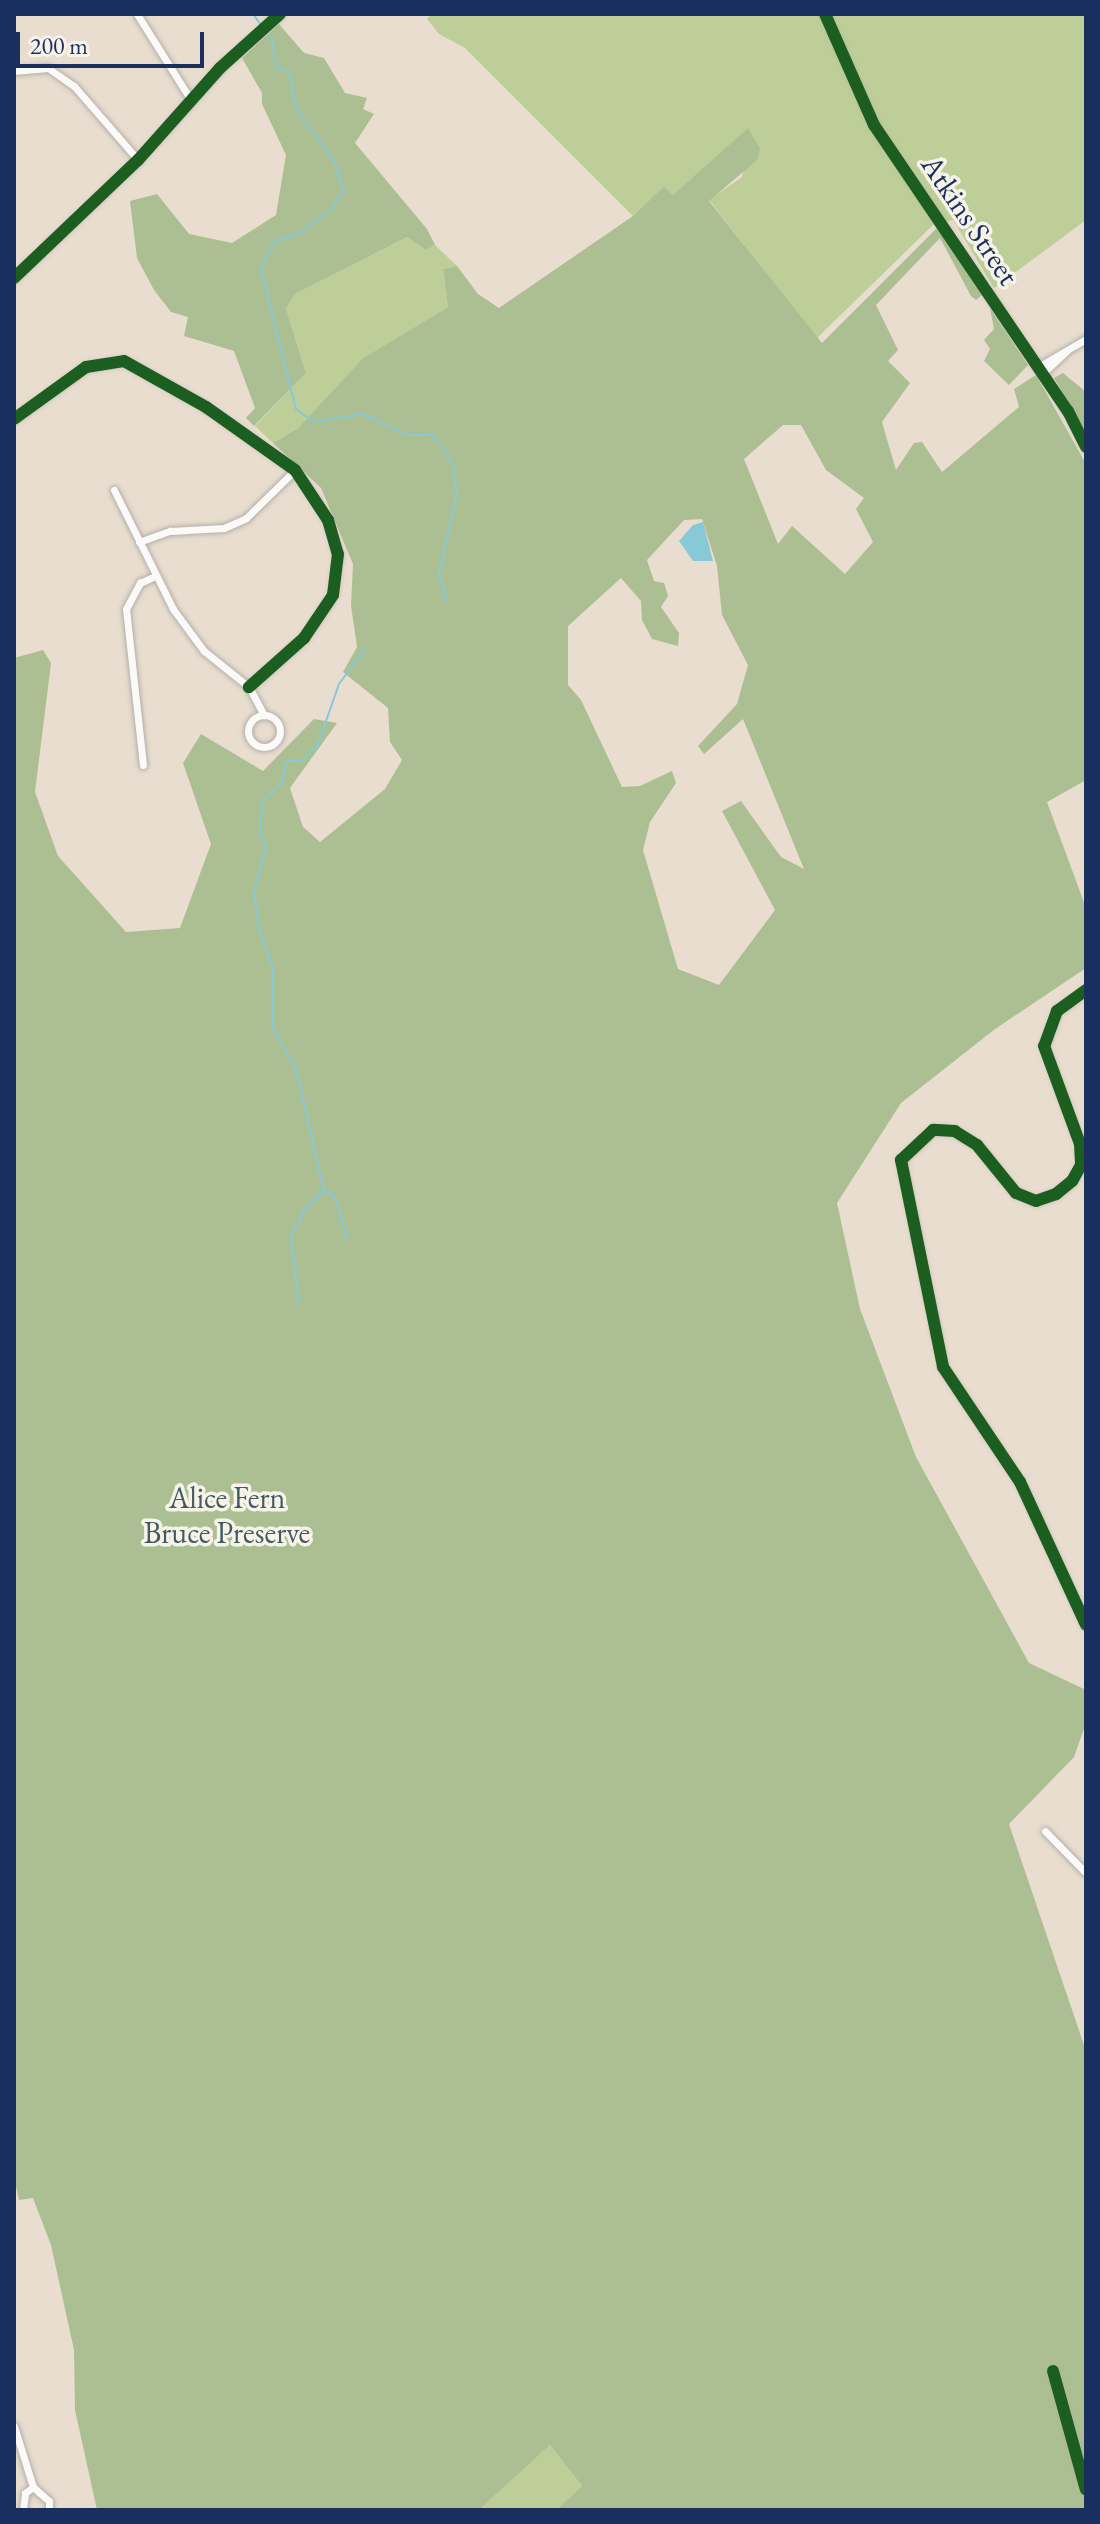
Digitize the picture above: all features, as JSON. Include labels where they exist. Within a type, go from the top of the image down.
[{"type":"street","points":[[137,14],[191,100]]},
{"type":"street","points":[[14,278],[138,160],[191,100],[280,14]]},
{"type":"street","name":"Atkins Street","points":[[825,14],[874,125],[1041,370],[1086,447]]},
{"type":"street","points":[[14,71],[48,68],[74,86],[138,160]]},
{"type":"street","points":[[1041,370],[1086,339]]},
{"type":"street","points":[[14,419],[86,367],[124,361],[206,407],[295,470],[328,520],[335,542],[333,595],[304,638],[249,687]]},
{"type":"street","points":[[139,542],[170,531],[224,528],[246,518],[295,470]]},
{"type":"street","points":[[114,490],[155,576],[204,651],[249,687],[264,715],[278,721],[281,732],[277,742],[263,748],[253,743],[248,728],[264,715]]},
{"type":"street","points":[[143,765],[126,609],[140,583],[155,576]]},
{"type":"street","points":[[1086,990],[1057,1011],[1044,1046],[1080,1144],[1081,1165],[1072,1181],[1056,1194],[1036,1201],[1016,1193],[977,1145],[955,1131],[933,1130],[901,1160],[943,1367],[1020,1482],[1086,1625]]},
{"type":"street","points":[[1045,1831],[1086,1873]]},
{"type":"street","points":[[1053,2371],[1086,2490]]},
{"type":"street","points":[[14,2426],[33,2487],[49,2501],[49,2510]]},
{"type":"street","points":[[23,2510],[25,2493],[33,2487]]},
{"type":"green space","points":[[432,14],[1086,14],[1086,220],[994,288],[953,220],[934,224],[817,338],[709,200],[742,177],[749,129],[673,195],[664,186],[633,216],[465,48],[439,34],[427,19]]},
{"type":"green space","points":[[279,24],[304,53],[324,58],[345,93],[367,98],[363,109],[374,114],[355,143],[427,229],[435,245],[426,250],[407,237],[295,294],[286,309],[306,373],[254,426],[246,418],[255,408],[234,351],[184,336],[188,317],[171,312],[154,290],[137,258],[130,201],[157,194],[189,234],[232,243],[276,215],[286,155],[262,104],[262,93],[242,58]]},
{"type":"green space","name":"Alice Fern Bruce Preserve","points":[[748,128],[760,149],[757,160],[709,201],[822,343],[939,226],[982,295],[976,300],[971,296],[940,238],[876,305],[898,350],[888,361],[910,383],[882,422],[896,470],[914,443],[922,442],[942,472],[1019,407],[1014,389],[1036,375],[1086,464],[1086,780],[1047,802],[1086,908],[1086,968],[995,1029],[901,1103],[837,1203],[860,1309],[916,1457],[1029,1663],[1086,1690],[1086,1723],[1074,1757],[1009,1824],[1086,2051],[1086,2510],[556,2510],[582,2486],[550,2445],[479,2510],[97,2510],[75,2410],[74,2350],[51,2245],[33,2198],[19,2200],[14,2178],[14,658],[43,650],[51,663],[35,792],[58,856],[126,932],[180,928],[211,844],[183,763],[201,734],[263,771],[314,719],[337,723],[290,788],[303,827],[320,842],[385,789],[402,760],[390,742],[388,708],[343,672],[357,647],[351,606],[353,564],[321,488],[273,443],[298,428],[363,358],[448,307],[443,269],[457,266],[478,294],[499,308],[633,216],[664,186],[673,195]],"holes":[[[783,425],[801,425],[826,470],[864,498],[856,509],[873,542],[845,574],[792,526],[778,544],[744,459]],[[702,519],[717,566],[722,615],[748,665],[737,704],[698,746],[704,754],[743,719],[804,869],[781,857],[741,801],[722,811],[775,910],[719,985],[678,969],[643,850],[650,822],[676,783],[672,771],[640,786],[622,787],[581,700],[568,685],[568,626],[621,578],[641,601],[642,620],[652,639],[678,646],[679,633],[661,607],[668,596],[664,583],[654,581],[647,560],[684,520]]]},
{"type":"green space","points":[[407,237],[426,250],[435,245],[457,266],[443,269],[448,307],[363,358],[298,428],[273,443],[255,426],[306,373],[286,309],[295,294]]},
{"type":"green space","points":[[990,308],[1028,365],[1009,385],[984,361],[990,349],[984,340],[994,329]]},
{"type":"green space","points":[[1063,373],[1086,392],[1086,433],[1054,378]]},
{"type":"green space","points":[[550,2445],[582,2486],[556,2510],[479,2510]]},
{"type":"water","points":[[703,522],[713,561],[693,561],[679,541],[693,525]]},
{"type":"waterway","points":[[253,14],[261,25]]},
{"type":"waterway","points":[[271,36],[276,67],[290,72],[295,107],[336,164],[343,190],[331,210],[298,234],[274,242],[261,268],[296,409],[314,422],[363,414],[408,435],[432,435],[442,446],[453,465],[457,493],[439,574],[447,602]]},
{"type":"waterway","points":[[347,1238],[334,1195],[324,1190],[296,1069],[273,1028],[272,964],[259,928],[254,891],[266,847],[260,834],[262,803],[282,783],[286,761],[301,761],[317,747],[339,684],[365,649]]},
{"type":"waterway","points":[[299,1305],[291,1236],[306,1208],[323,1191]]},
{"type":"cycle path","points":[[14,278],[138,160],[220,68],[280,14]]},
{"type":"cycle path","points":[[825,14],[874,125],[1068,411],[1086,447]]},
{"type":"cycle path","points":[[14,419],[86,367],[124,361],[206,407],[295,470],[328,520],[338,554],[333,595],[304,638],[249,687]]},
{"type":"cycle path","points":[[1086,990],[1057,1011],[1044,1046],[1080,1144],[1081,1165],[1072,1181],[1056,1194],[1036,1201],[1016,1193],[977,1145],[955,1131],[933,1130],[901,1160],[943,1367],[1020,1482],[1086,1625]]},
{"type":"cycle path","points":[[1053,2371],[1086,2490]]}]
